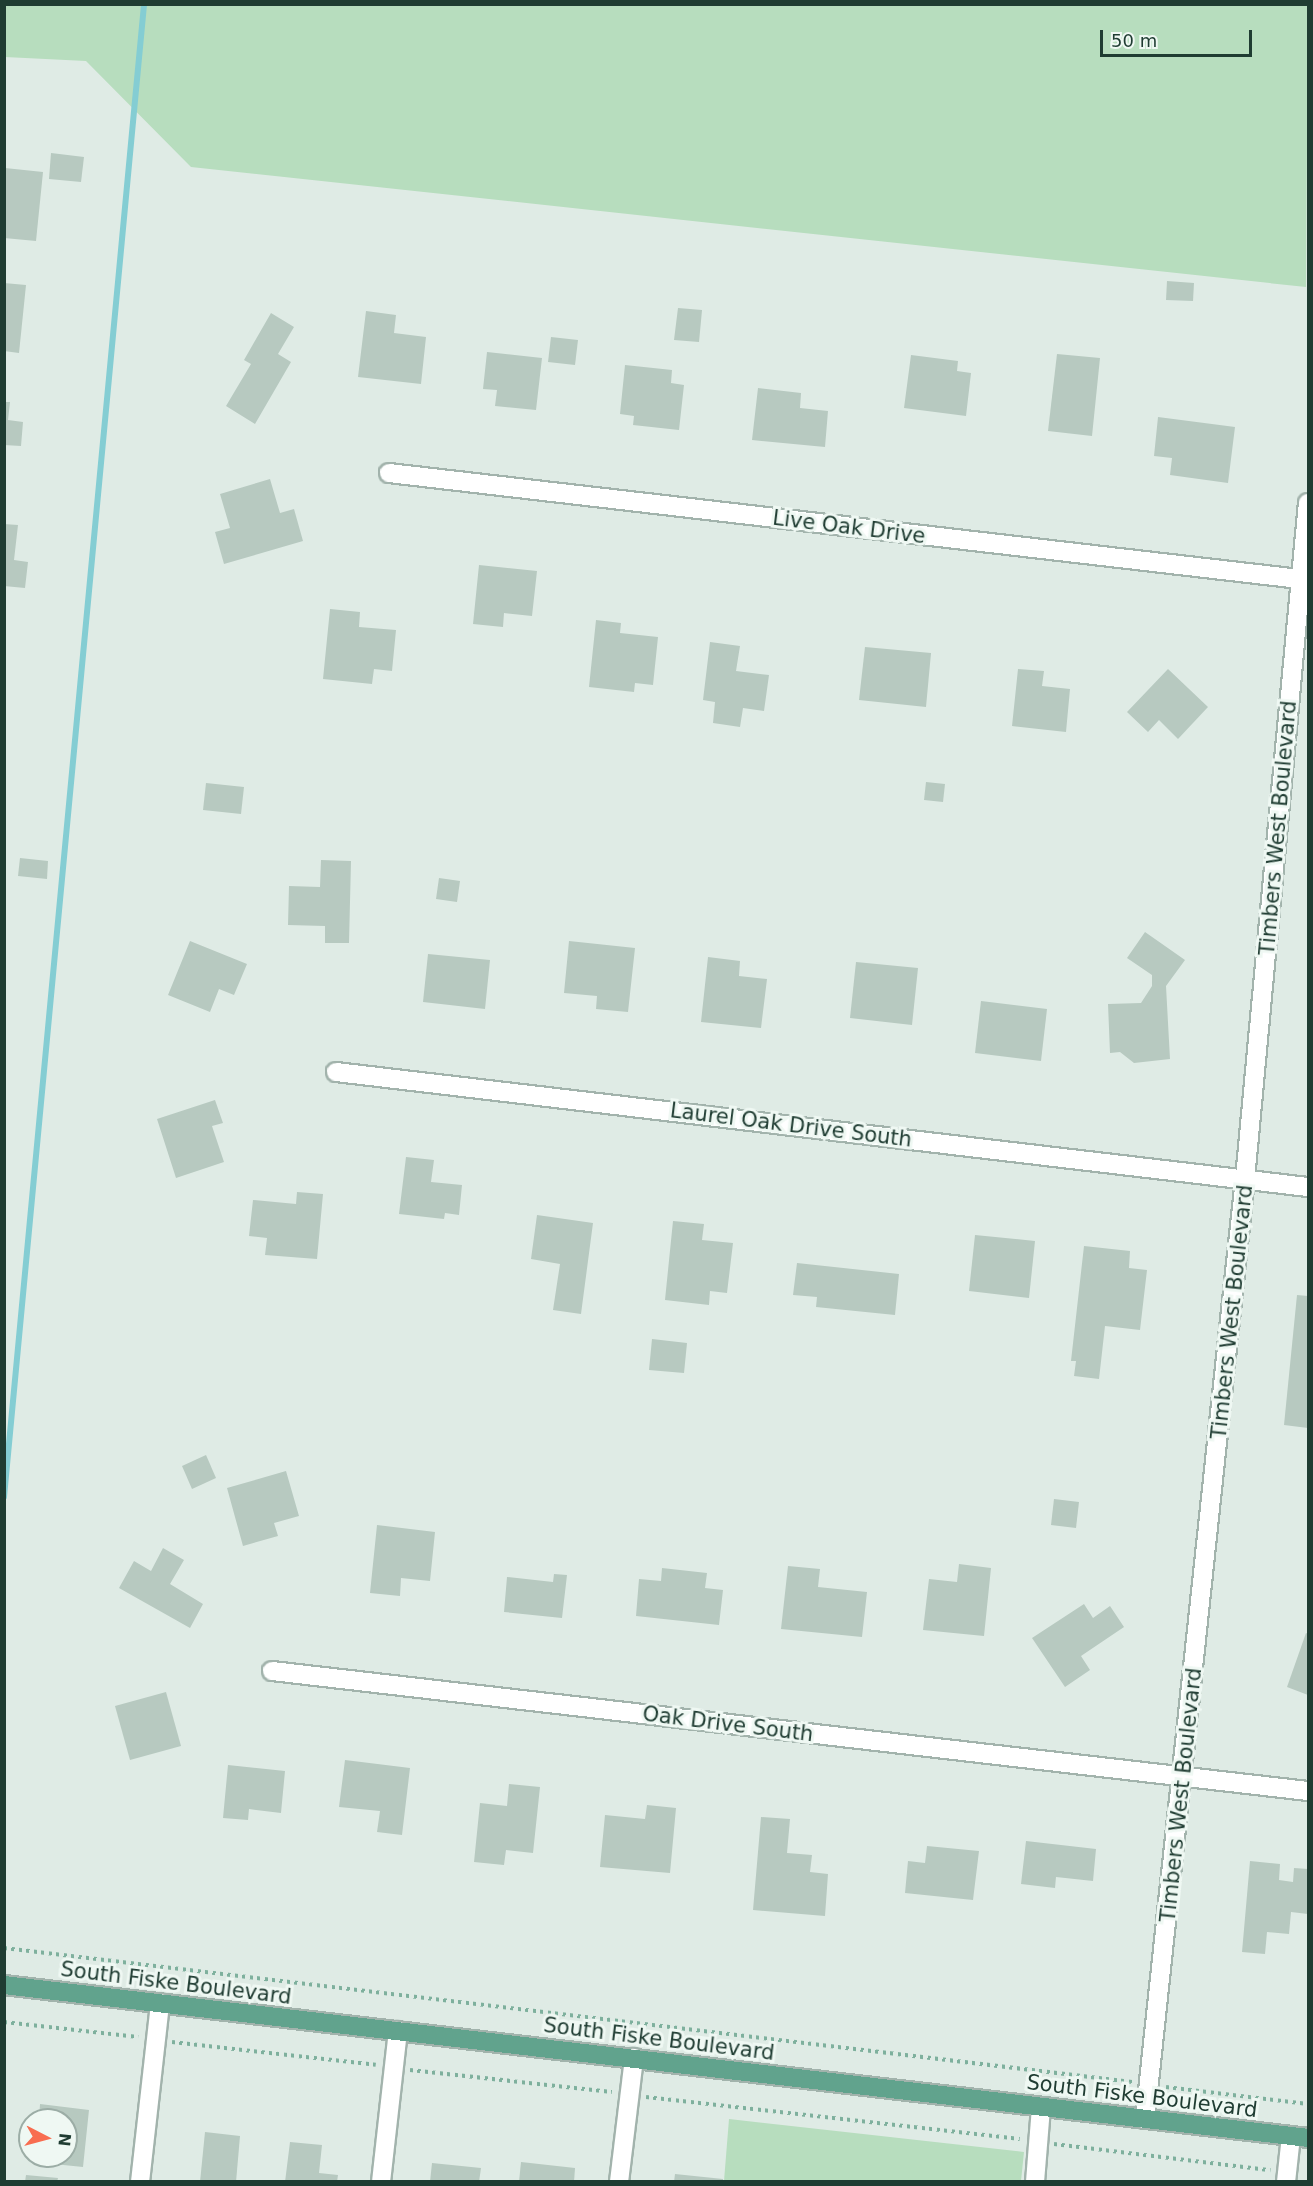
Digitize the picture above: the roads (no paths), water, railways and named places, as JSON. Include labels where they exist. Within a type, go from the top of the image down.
[{"type":"main road","name":"South Fiske Boulevard","points":[[4,1985],[1300,2137]]},
{"type":"street","name":"Live Oak Drive","points":[[389,473],[1304,580]]},
{"type":"street","name":"Timbers West Boulevard","points":[[1145,2119],[1184,1776],[1245,1179],[1304,580],[1308,503]]},
{"type":"street","name":"Laurel Oak Drive South","points":[[336,1072],[1308,1186]]},
{"type":"street","name":"Oak Drive South","points":[[272,1671],[1308,1791]]},
{"type":"street","points":[[140,2181],[160,2003]]},
{"type":"street","points":[[381,2181],[398,2031]]},
{"type":"street","points":[[619,2181],[633,2058]]},
{"type":"street","points":[[1035,2181],[1041,2107]]},
{"type":"street","points":[[1287,2177],[1300,2137]]},
{"type":"waterway","points":[[4,1497],[144,4]]}]
